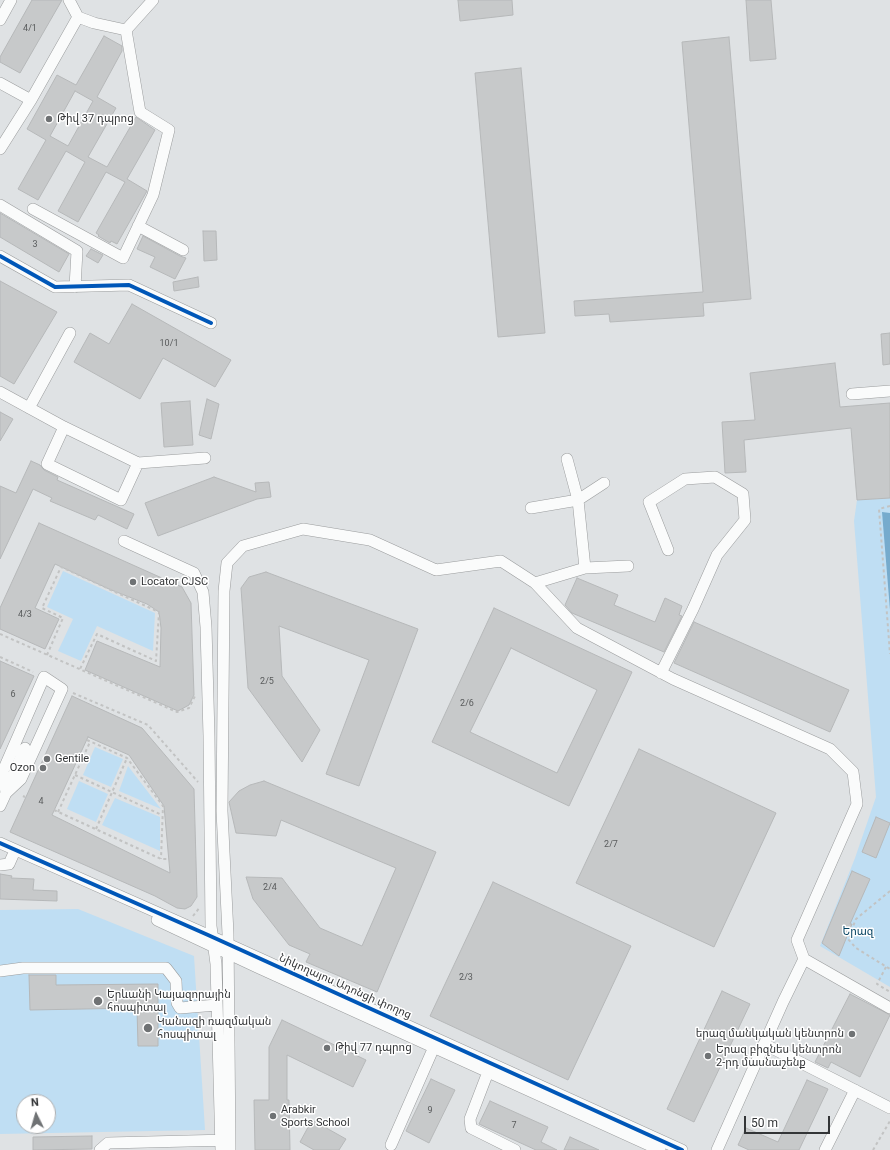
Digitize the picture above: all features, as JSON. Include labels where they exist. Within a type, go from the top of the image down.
[{"type":"street","points":[[0,20],[11,0]]},
{"type":"street","points":[[69,0],[78,16],[94,23],[126,30]]},
{"type":"street","points":[[126,30],[153,0]]},
{"type":"street","points":[[0,149],[31,100],[78,16]]},
{"type":"street","points":[[33,209],[123,258],[153,195],[168,130],[140,112],[126,30]]},
{"type":"street","points":[[0,83],[31,100]]},
{"type":"street","points":[[0,205],[77,251],[75,286]]},
{"type":"street","points":[[138,226],[183,250]]},
{"type":"street","points":[[0,256],[55,287],[129,285],[211,323]]},
{"type":"street","points":[[29,408],[70,333]]},
{"type":"street","points":[[852,394],[890,391]]},
{"type":"street","points":[[0,392],[64,427],[138,463],[205,458]]},
{"type":"street","points":[[64,427],[47,464],[121,500],[138,463]]},
{"type":"street","points":[[567,459],[578,500],[585,568]]},
{"type":"street","points":[[661,673],[693,609],[717,555],[745,520],[743,494],[715,477],[685,479],[649,502],[668,550]]},
{"type":"street","points":[[531,508],[578,500],[604,483]]},
{"type":"street","points":[[226,1145],[228,948],[222,811],[224,591],[227,563],[243,546],[304,529],[370,540],[436,570],[501,561],[534,583],[576,628],[661,673],[830,749],[853,772],[857,804],[797,940],[804,960],[890,1008]]},
{"type":"street","points":[[124,541],[194,573],[203,592],[206,626],[213,941],[216,964],[217,1004],[226,1145]]},
{"type":"street","points":[[534,583],[585,568],[628,566]]},
{"type":"street","points":[[44,677],[62,689],[21,779],[6,793],[3,771],[44,677]]},
{"type":"street","points":[[0,806],[25,748]]},
{"type":"street","name":"Նիկողայոս Ադոնցի փողոց","points":[[0,842],[228,948],[646,1147],[660,1150]]},
{"type":"street","name":"Նիկողայոս Ադոնցի փողոց","points":[[0,849],[213,941]]},
{"type":"street","points":[[0,865],[8,864],[13,855]]},
{"type":"street","name":"Նիկողայոս Ադոնցի փողոց","points":[[228,948],[682,1150]]},
{"type":"street","points":[[717,1150],[783,1002],[804,960]]},
{"type":"street","points":[[0,971],[24,968],[166,968],[176,981],[178,1003],[180,1008],[217,1004]]},
{"type":"street","points":[[764,1044],[890,1108]]},
{"type":"street","points":[[391,1144],[434,1047]]},
{"type":"street","points":[[488,1072],[470,1119],[472,1128],[515,1150]]},
{"type":"street","points":[[825,1150],[855,1090]]},
{"type":"street","points":[[100,1150],[108,1143],[226,1145]]},
{"type":"path","points":[[890,506],[879,509],[890,654]]},
{"type":"path","points":[[47,655],[63,618],[42,608],[61,567],[159,612],[156,660],[97,634],[80,669]]},
{"type":"path","points":[[0,634],[177,712],[189,708],[195,696]]},
{"type":"path","points":[[0,657],[44,677]]},
{"type":"path","points":[[62,689],[148,725],[200,783]]},
{"type":"path","points":[[87,740],[127,758],[163,806],[161,859]]},
{"type":"path","points":[[58,812],[90,742]]},
{"type":"path","points":[[96,829],[127,758]]},
{"type":"path","points":[[75,775],[162,815]]},
{"type":"path","points":[[54,810],[161,859],[169,859]]},
{"type":"path","points":[[890,891],[856,919],[848,939],[856,948],[890,969]]},
{"type":"path","points":[[191,918],[201,906]]},
{"type":"path","points":[[886,966],[877,984],[890,992]]},
{"type":"path","points":[[873,1150],[890,1121]]},
{"type":"green space","name":"Երազ","points":[[890,498],[890,987],[820,946],[855,858],[876,797],[854,521],[857,500]]},
{"type":"green space","points":[[63,571],[155,613],[153,651],[97,626],[81,661],[58,651],[73,619],[47,607]]},
{"type":"green space","points":[[95,747],[123,759],[111,787],[83,775]]},
{"type":"green space","points":[[128,766],[161,809],[119,791]]},
{"type":"green space","points":[[79,781],[108,794],[96,822],[67,809]]},
{"type":"green space","points":[[115,798],[160,817],[160,851],[102,825]]},
{"type":"green space","points":[[78,909],[194,956],[205,1130],[56,1133],[56,1094],[16,1094],[16,1134],[0,1134],[0,910]]},
{"type":"shaded area","points":[[882,512],[890,513],[890,610]]},
{"type":"building","points":[[32,0],[62,0],[20,73],[0,62],[0,57]]},
{"type":"building","points":[[458,0],[512,0],[513,15],[460,21]]},
{"type":"building","points":[[746,0],[771,0],[776,59],[750,61]]},
{"type":"building","points":[[104,36],[122,46],[122,51],[97,97],[116,108],[88,157],[107,167],[136,117],[155,130],[127,179],[147,191],[117,244],[111,241],[110,243],[98,236],[99,235],[96,233],[125,182],[106,172],[78,222],[58,211],[85,162],[66,151],[38,200],[18,189],[46,140],[27,129],[57,75],[76,85]],"holes":[[[75,91],[93,101],[68,146],[50,136]]]},
{"type":"building","points":[[729,37],[751,299],[703,303],[704,316],[610,322],[609,314],[575,316],[574,301],[703,292],[682,42]]},
{"type":"building","points":[[521,68],[545,333],[498,337],[475,73]]},
{"type":"building","points":[[0,213],[69,254],[59,272],[0,237]]},
{"type":"building","points":[[203,231],[216,231],[217,260],[204,261]]},
{"type":"building","points":[[143,236],[186,258],[175,279],[150,267],[155,257],[137,249]]},
{"type":"building","points":[[91,249],[103,255],[98,263],[86,256]]},
{"type":"building","points":[[198,277],[199,287],[174,291],[173,282]]},
{"type":"building","points":[[0,281],[57,312],[14,384],[0,376]]},
{"type":"building","points":[[132,304],[231,360],[215,387],[163,358],[140,399],[74,362],[90,333],[109,344]]},
{"type":"building","points":[[890,333],[890,364],[883,365],[881,334]]},
{"type":"building","points":[[835,363],[840,407],[890,403],[890,498],[857,500],[851,428],[744,440],[746,472],[725,473],[722,422],[755,420],[750,373]]},
{"type":"building","points":[[207,399],[219,404],[211,439],[199,435]]},
{"type":"building","points":[[190,401],[193,445],[164,447],[161,403]]},
{"type":"building","points":[[0,412],[13,419],[0,441]]},
{"type":"building","points":[[31,461],[58,477],[57,480],[134,514],[127,529],[98,515],[95,520],[50,501],[52,498],[33,489],[0,559],[0,486],[16,493]]},
{"type":"building","points":[[214,477],[256,492],[255,483],[269,482],[271,497],[257,499],[158,536],[145,503]]},
{"type":"building","points":[[39,523],[182,587],[191,603],[194,695],[189,705],[178,711],[85,670],[97,641],[160,667],[161,628],[159,612],[147,604],[109,589],[55,564],[35,608],[59,619],[45,649],[0,629],[0,608]]},
{"type":"building","points":[[266,572],[418,629],[359,786],[326,774],[369,660],[279,626],[282,676],[320,730],[302,762],[248,688],[241,588],[249,577]]},
{"type":"building","points":[[577,578],[618,595],[614,605],[655,622],[665,598],[682,606],[679,615],[682,616],[664,652],[572,613],[565,605]]},
{"type":"building","points":[[494,608],[632,672],[569,806],[432,742]],"holes":[[[511,648],[597,690],[557,773],[470,732]]]},
{"type":"building","points":[[694,622],[849,690],[830,732],[674,663]]},
{"type":"building","points":[[0,661],[34,676],[0,749]]},
{"type":"building","points":[[72,696],[142,728],[194,789],[197,897],[191,906],[185,909],[177,908],[155,896],[10,832]],"holes":[[[88,737],[129,755],[164,806],[170,873],[52,815]]]},
{"type":"building","points":[[639,749],[776,813],[714,947],[576,883]]},
{"type":"building","points":[[264,781],[436,852],[377,992],[306,962],[310,954],[289,945],[253,899],[246,877],[282,878],[320,928],[362,946],[396,868],[281,820],[276,836],[236,833],[229,802],[239,791],[250,785]]},
{"type":"building","points":[[876,817],[890,823],[876,858],[862,852]]},
{"type":"building","points":[[852,871],[870,879],[850,924],[852,924],[839,956],[822,943]]},
{"type":"building","points":[[0,874],[12,876],[11,878],[34,879],[33,890],[57,891],[57,901],[0,899]]},
{"type":"building","points":[[493,882],[631,946],[568,1080],[430,1016]]},
{"type":"building","name":"Կանազի ռազմական հոսպիտալ","points":[[29,975],[56,975],[56,985],[158,984],[158,1046],[138,1046],[137,1008],[30,1010]]},
{"type":"building","name":"Երազ բիզնես կենտրոն 2-րդ մասնաշենք","points":[[722,991],[750,1004],[694,1122],[667,1109]]},
{"type":"building","points":[[850,994],[890,1015],[860,1077],[831,1062],[828,1068],[815,1062]]},
{"type":"building","points":[[282,1020],[366,1060],[353,1087],[287,1055],[287,1100],[289,1100],[290,1150],[255,1150],[254,1100],[269,1100],[269,1047]]},
{"type":"building","points":[[431,1079],[455,1090],[429,1143],[406,1131]]},
{"type":"building","points":[[807,1080],[828,1089],[799,1150],[749,1150],[738,1145],[746,1128],[778,1142]]},
{"type":"building","points":[[490,1101],[548,1127],[541,1142],[557,1150],[536,1150],[479,1124]]},
{"type":"building","points":[[312,1120],[346,1139],[339,1150],[314,1150],[300,1142]]},
{"type":"building","points":[[92,1136],[92,1149],[33,1150],[33,1137]]},
{"type":"building","points":[[570,1137],[599,1150],[564,1150]]},
{"type":"cycle path","points":[[0,256],[55,287],[129,285],[211,323]]},
{"type":"cycle path","points":[[0,843],[208,935],[682,1150]]},
{"type":"place","name":"Թիվ 37 դպրոց","points":[[49,119]]},
{"type":"place","name":"Locator CJSC","points":[[133,582]]},
{"type":"place","name":"Gentile","points":[[47,759]]},
{"type":"place","name":"Ozon","points":[[43,768]]},
{"type":"place","name":"Երևանի Կայազորային հոսպիտալ","points":[[98,1001]]},
{"type":"place","name":"Կանազի ռազմական հոսպիտալ","points":[[148,1028]]},
{"type":"place","name":"երազ մանկական կենտրոն","points":[[852,1034]]},
{"type":"place","name":"Թիվ 77 դպրոց","points":[[327,1048]]},
{"type":"place","name":"Երազ բիզնես կենտրոն 2-րդ մասնաշենք","points":[[708,1056]]},
{"type":"place","name":"Arabkir Sports School","points":[[273,1116]]}]
